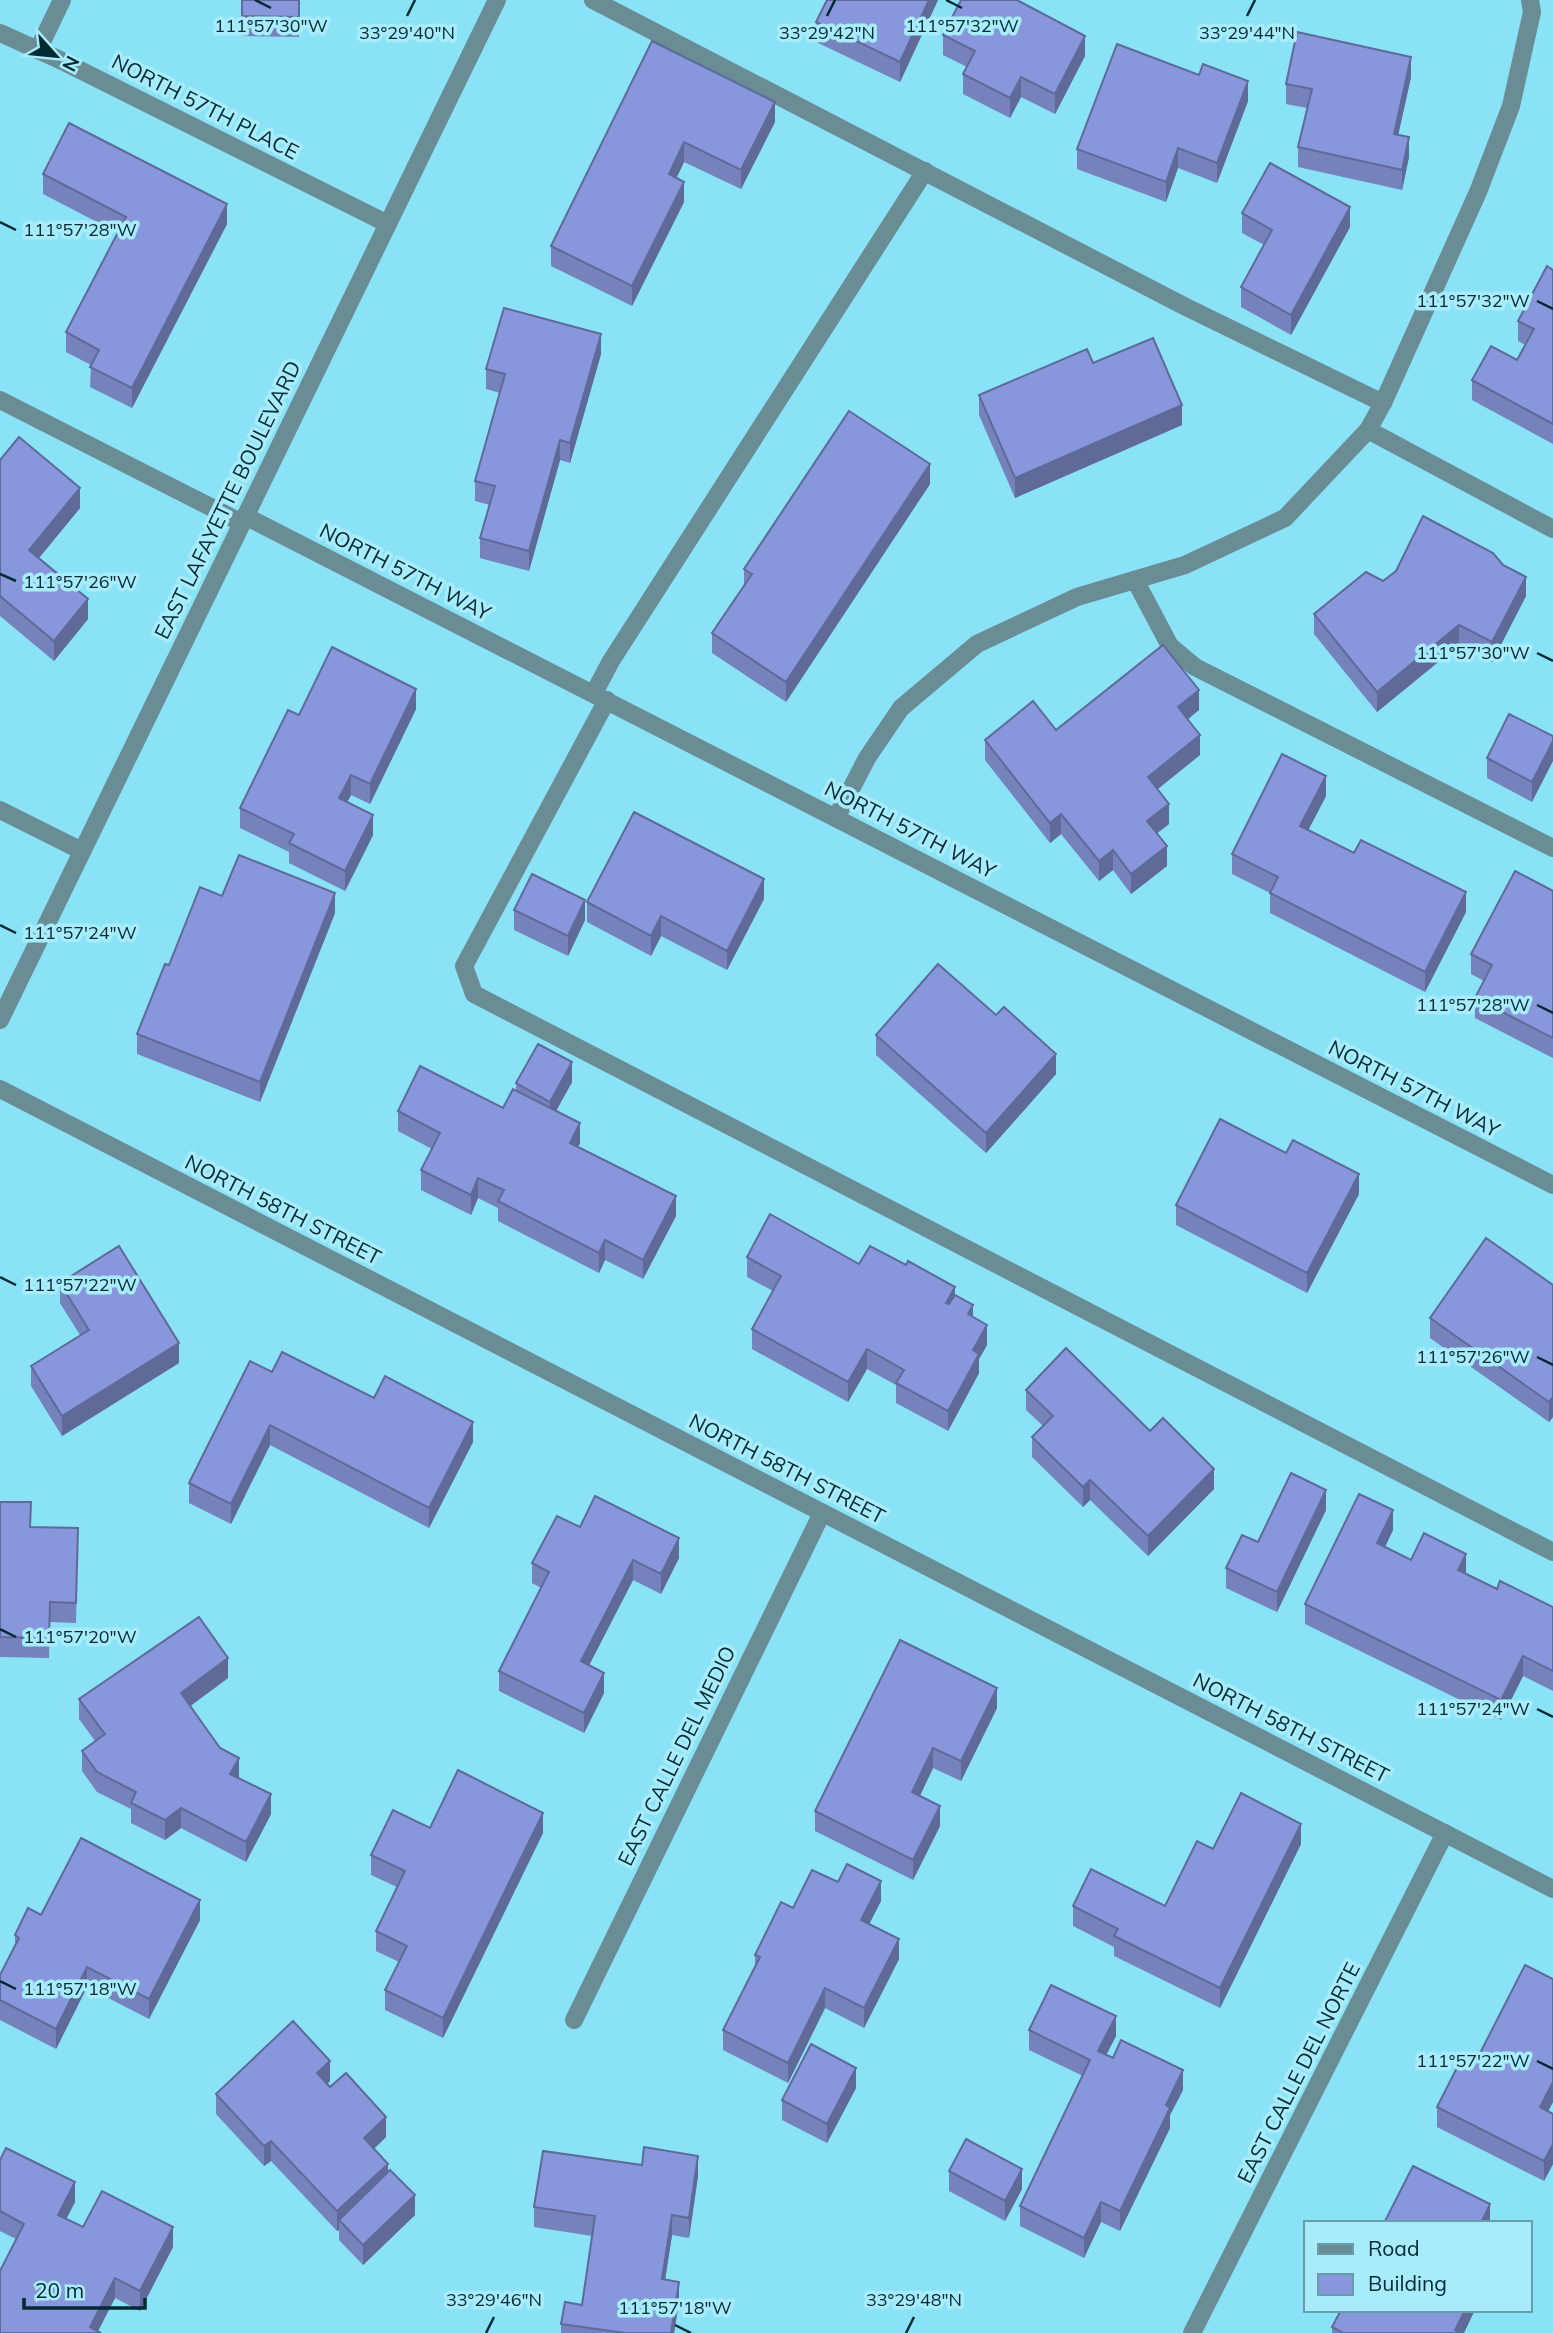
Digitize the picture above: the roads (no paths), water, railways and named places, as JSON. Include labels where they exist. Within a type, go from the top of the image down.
[{"type":"street","points":[[38,50],[62,0]]},
{"type":"street","name":"EAST LAFAYETTE BOULEVARD","points":[[0,1020],[497,0]]},
{"type":"street","points":[[593,0],[1186,307],[1383,403]]},
{"type":"street","points":[[836,818],[867,758],[901,708],[978,644],[1077,597],[1185,565],[1285,518],[1368,430],[1383,403],[1478,192],[1511,106],[1532,12],[1530,0]]},
{"type":"street","name":"NORTH 57TH PLACE","points":[[0,33],[388,224]]},
{"type":"street","points":[[925,171],[611,661],[600,697],[464,966],[474,994],[1553,1552]]},
{"type":"street","name":"NORTH 57TH WAY","points":[[0,400],[600,697],[1553,1185]]},
{"type":"street","points":[[1368,430],[1553,530]]},
{"type":"street","points":[[1135,580],[1170,646],[1195,667],[1553,848]]},
{"type":"street","points":[[0,810],[82,851]]},
{"type":"street","name":"NORTH 58TH STREET","points":[[0,1090],[1553,1889]]},
{"type":"street","name":"EAST CALLE DEL MEDIO","points":[[574,2020],[822,1513]]},
{"type":"street","name":"EAST CALLE DEL NORTE","points":[[1192,2333],[1445,1833]]}]
